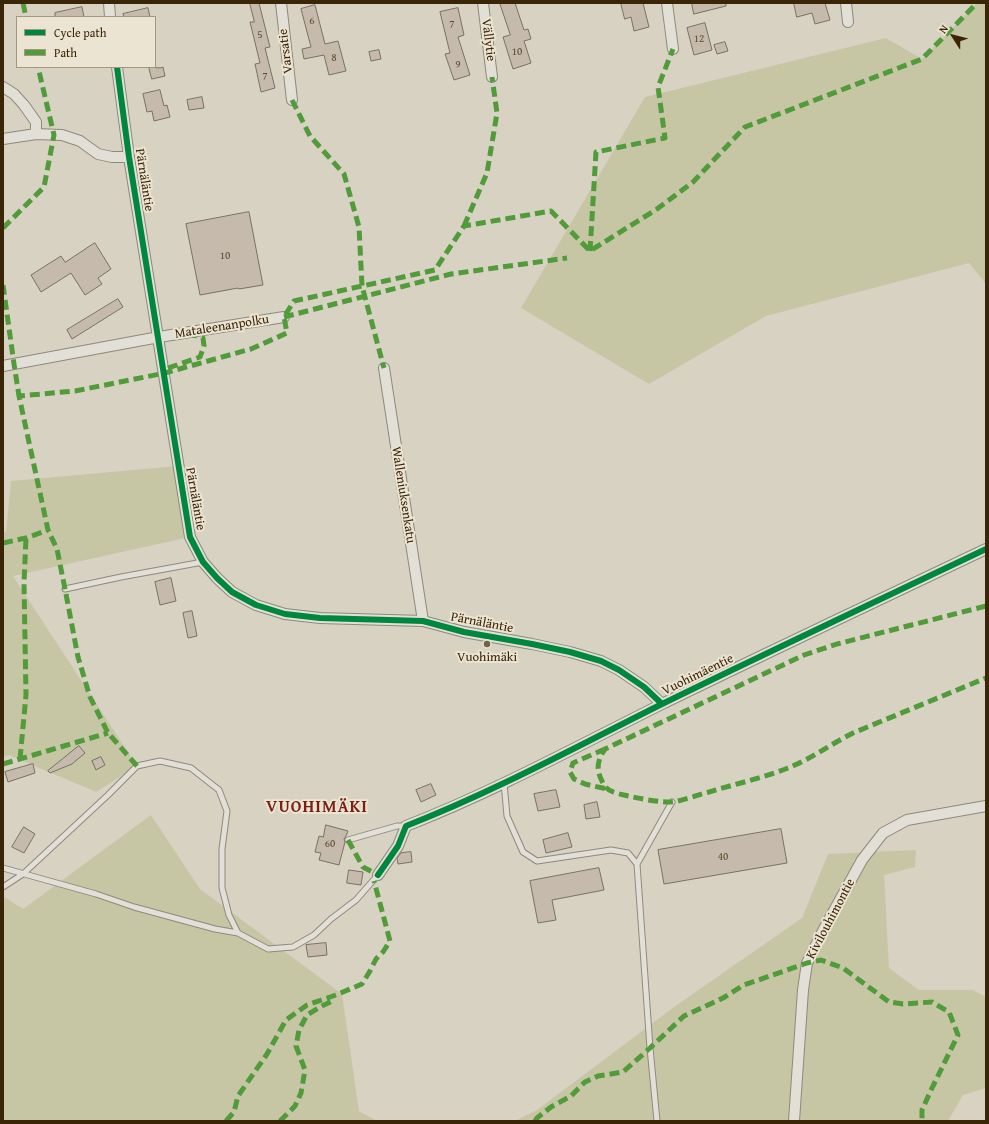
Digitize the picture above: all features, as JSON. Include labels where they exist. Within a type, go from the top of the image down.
[{"type":"street","points":[[109,3],[110,16]]},
{"type":"street","name":"Varsatie","points":[[280,3],[292,100]]},
{"type":"street","name":"Vällytie","points":[[483,3],[492,77]]},
{"type":"street","points":[[667,3],[673,49]]},
{"type":"street","points":[[846,3],[848,22]]},
{"type":"street","name":"Pärnäläntie","points":[[116,68],[190,537],[203,562],[232,592],[256,605],[285,614],[320,618],[423,622],[464,632],[570,652],[601,661],[618,670],[644,687],[662,704]]},
{"type":"street","points":[[3,87],[14,94],[36,122],[36,134]]},
{"type":"street","points":[[3,139],[36,134],[62,135],[80,141],[98,154],[112,158],[129,157]]},
{"type":"street","name":"Mataleenanpolku","points":[[3,366],[159,337],[284,317]]},
{"type":"street","name":"Walleniuksenkatu","points":[[384,368],[423,622]]},
{"type":"street","name":"Vuohimäentie","points":[[406,826],[434,815],[504,782],[662,704],[986,549]]},
{"type":"street","name":"Kivilouhimontie","points":[[794,1121],[803,990],[807,963],[862,860],[883,833],[908,820],[986,806]]},
{"type":"street","points":[[378,875],[398,846],[406,826]]},
{"type":"lane","points":[[65,589],[203,562]]},
{"type":"lane","points":[[3,887],[23,874],[137,766],[160,761],[191,768],[219,790],[227,811],[222,849],[222,888],[229,915],[238,933]]},
{"type":"lane","points":[[504,782],[507,816],[523,852],[537,861],[611,850],[628,853],[637,864]]},
{"type":"lane","points":[[657,1121],[650,1048],[637,864],[672,802]]},
{"type":"lane","points":[[348,840],[397,826],[406,826]]},
{"type":"lane","points":[[3,868],[96,894],[134,907],[215,929],[238,933],[268,949],[293,948],[314,935],[330,920],[356,900],[378,875]]},
{"type":"green space","points":[[977,3],[986,3],[986,284],[969,263],[766,316],[649,384],[521,308],[645,97],[886,38],[922,59]]},
{"type":"green space","points":[[178,466],[190,537],[13,576],[137,766],[96,792],[9,755],[3,757],[3,532],[6,532],[11,481]]},
{"type":"green space","points":[[151,815],[200,889],[342,994],[359,1111],[377,1121],[3,1121],[3,896],[23,909]]},
{"type":"green space","points":[[916,850],[915,867],[884,875],[889,968],[919,990],[973,990],[986,997],[986,1088],[963,1095],[948,1121],[515,1121],[537,1110],[674,1007],[802,918],[828,854]]},
{"type":"building","points":[[250,3],[259,3],[270,47],[265,48],[275,88],[261,92],[255,64],[260,63],[250,22],[254,22]]},
{"type":"building","points":[[500,3],[515,3],[524,30],[528,29],[531,39],[524,41],[531,63],[513,69],[503,37],[510,35]]},
{"type":"building","points":[[621,3],[643,3],[649,27],[634,31],[631,17],[625,19]]},
{"type":"building","points":[[692,3],[726,3],[726,6],[694,14]]},
{"type":"building","points":[[794,3],[825,3],[830,20],[815,24],[812,13],[797,17]]},
{"type":"building","points":[[315,5],[325,44],[338,41],[346,71],[329,75],[324,55],[304,59],[302,49],[311,47],[301,9]]},
{"type":"building","points":[[82,7],[84,16],[55,16],[55,13]]},
{"type":"building","points":[[148,8],[150,16],[124,16],[123,14]]},
{"type":"building","points":[[458,8],[464,35],[458,37],[470,75],[454,80],[445,54],[450,53],[440,12]]},
{"type":"building","points":[[705,23],[712,50],[694,55],[687,28]]},
{"type":"building","points":[[725,42],[728,51],[717,54],[714,45]]},
{"type":"building","points":[[379,50],[381,59],[371,61],[369,52]]},
{"type":"building","points":[[163,67],[165,76],[152,79],[149,68]]},
{"type":"building","points":[[160,90],[164,106],[167,105],[170,117],[154,121],[152,111],[147,112],[143,94]]},
{"type":"building","points":[[202,97],[204,108],[189,110],[187,100]]},
{"type":"building","points":[[249,212],[263,285],[200,295],[186,224]]},
{"type":"building","points":[[95,243],[111,269],[98,278],[102,284],[85,295],[71,273],[41,292],[31,275],[61,256],[65,262]]},
{"type":"building","points":[[118,299],[123,307],[72,339],[67,330]]},
{"type":"building","points":[[171,578],[176,601],[160,605],[155,582]]},
{"type":"building","points":[[192,611],[197,636],[188,638],[183,613]]},
{"type":"building","points":[[79,746],[85,753],[72,764],[50,773],[48,771]]},
{"type":"building","points":[[101,757],[105,765],[96,770],[92,761]]},
{"type":"building","points":[[33,764],[35,773],[8,782],[5,772]]},
{"type":"building","points":[[431,784],[436,795],[421,802],[416,790]]},
{"type":"building","points":[[556,790],[560,807],[538,811],[534,794]]},
{"type":"building","points":[[597,802],[600,817],[586,819],[584,805]]},
{"type":"building","points":[[326,825],[348,831],[344,839],[345,842],[339,865],[319,860],[321,853],[315,852],[319,836],[323,837]]},
{"type":"building","points":[[24,827],[35,834],[24,853],[12,847]]},
{"type":"building","points":[[781,829],[787,863],[664,884],[658,850]]},
{"type":"building","points":[[568,833],[572,847],[546,853],[543,840]]},
{"type":"building","points":[[411,852],[412,862],[398,864],[397,858],[401,853]]},
{"type":"building","points":[[599,868],[604,890],[552,900],[556,920],[538,923],[530,881]]},
{"type":"building","points":[[349,870],[363,872],[361,885],[347,883]]},
{"type":"building","points":[[326,943],[327,955],[308,957],[306,945]]},
{"type":"marked path","points":[[23,3],[26,16]]},
{"type":"marked path","points":[[137,766],[108,733],[90,697],[78,657],[57,549],[48,530],[19,396],[75,391],[165,373],[251,349],[287,333],[284,317],[294,301],[435,270],[464,226],[551,211],[590,251],[657,209],[693,182],[745,127],[922,59],[977,3]]},
{"type":"marked path","points":[[590,251],[596,152],[665,138],[658,87],[673,49]]},
{"type":"marked path","points":[[3,228],[44,187],[54,135],[38,68]]},
{"type":"marked path","points":[[464,226],[487,173],[497,113],[492,77]]},
{"type":"marked path","points":[[292,100],[310,136],[344,174],[359,227],[362,286],[384,368]]},
{"type":"marked path","points":[[284,317],[451,274],[567,258]]},
{"type":"marked path","points":[[3,285],[19,396]]},
{"type":"marked path","points":[[168,368],[200,357],[204,346],[203,338],[187,333]]},
{"type":"marked path","points":[[3,543],[26,538],[48,530]]},
{"type":"marked path","points":[[20,759],[26,695],[24,583],[26,538]]},
{"type":"marked path","points":[[986,606],[837,644],[804,655],[605,749],[600,758],[598,771],[606,788],[615,793],[655,801],[679,801],[788,768],[853,733],[986,678]]},
{"type":"marked path","points":[[3,764],[108,733]]},
{"type":"marked path","points":[[605,749],[573,763],[570,772],[574,779],[585,784],[607,789]]},
{"type":"marked path","points":[[348,840],[363,867],[378,875]]},
{"type":"marked path","points":[[226,1121],[234,1112],[238,1096],[267,1054],[286,1020],[307,1005],[362,984],[376,959],[383,952],[390,941],[374,881]]},
{"type":"marked path","points":[[535,1121],[551,1107],[571,1096],[585,1082],[598,1076],[623,1072],[684,1016],[723,998],[744,985],[807,963],[821,960],[843,968],[889,1002],[903,1004],[932,1002],[949,1012],[958,1035],[922,1110],[922,1121]]},
{"type":"marked path","points":[[280,1121],[295,1106],[301,1093],[305,1070],[296,1046],[299,1030],[307,1015],[332,1001]]},
{"type":"cycle path","points":[[117,68],[129,157],[190,537],[203,562],[232,592],[256,605],[285,614],[320,618],[423,621],[464,632],[570,652],[601,661],[619,670],[644,687],[662,704]]},
{"type":"cycle path","points":[[378,875],[398,846],[406,826],[471,799],[701,685],[986,549]]},
{"type":"place","name":"Vuohimäki","points":[[487,644]]},
{"type":"district","name":"VUOHIMÄKI","points":[[317,808]]}]
